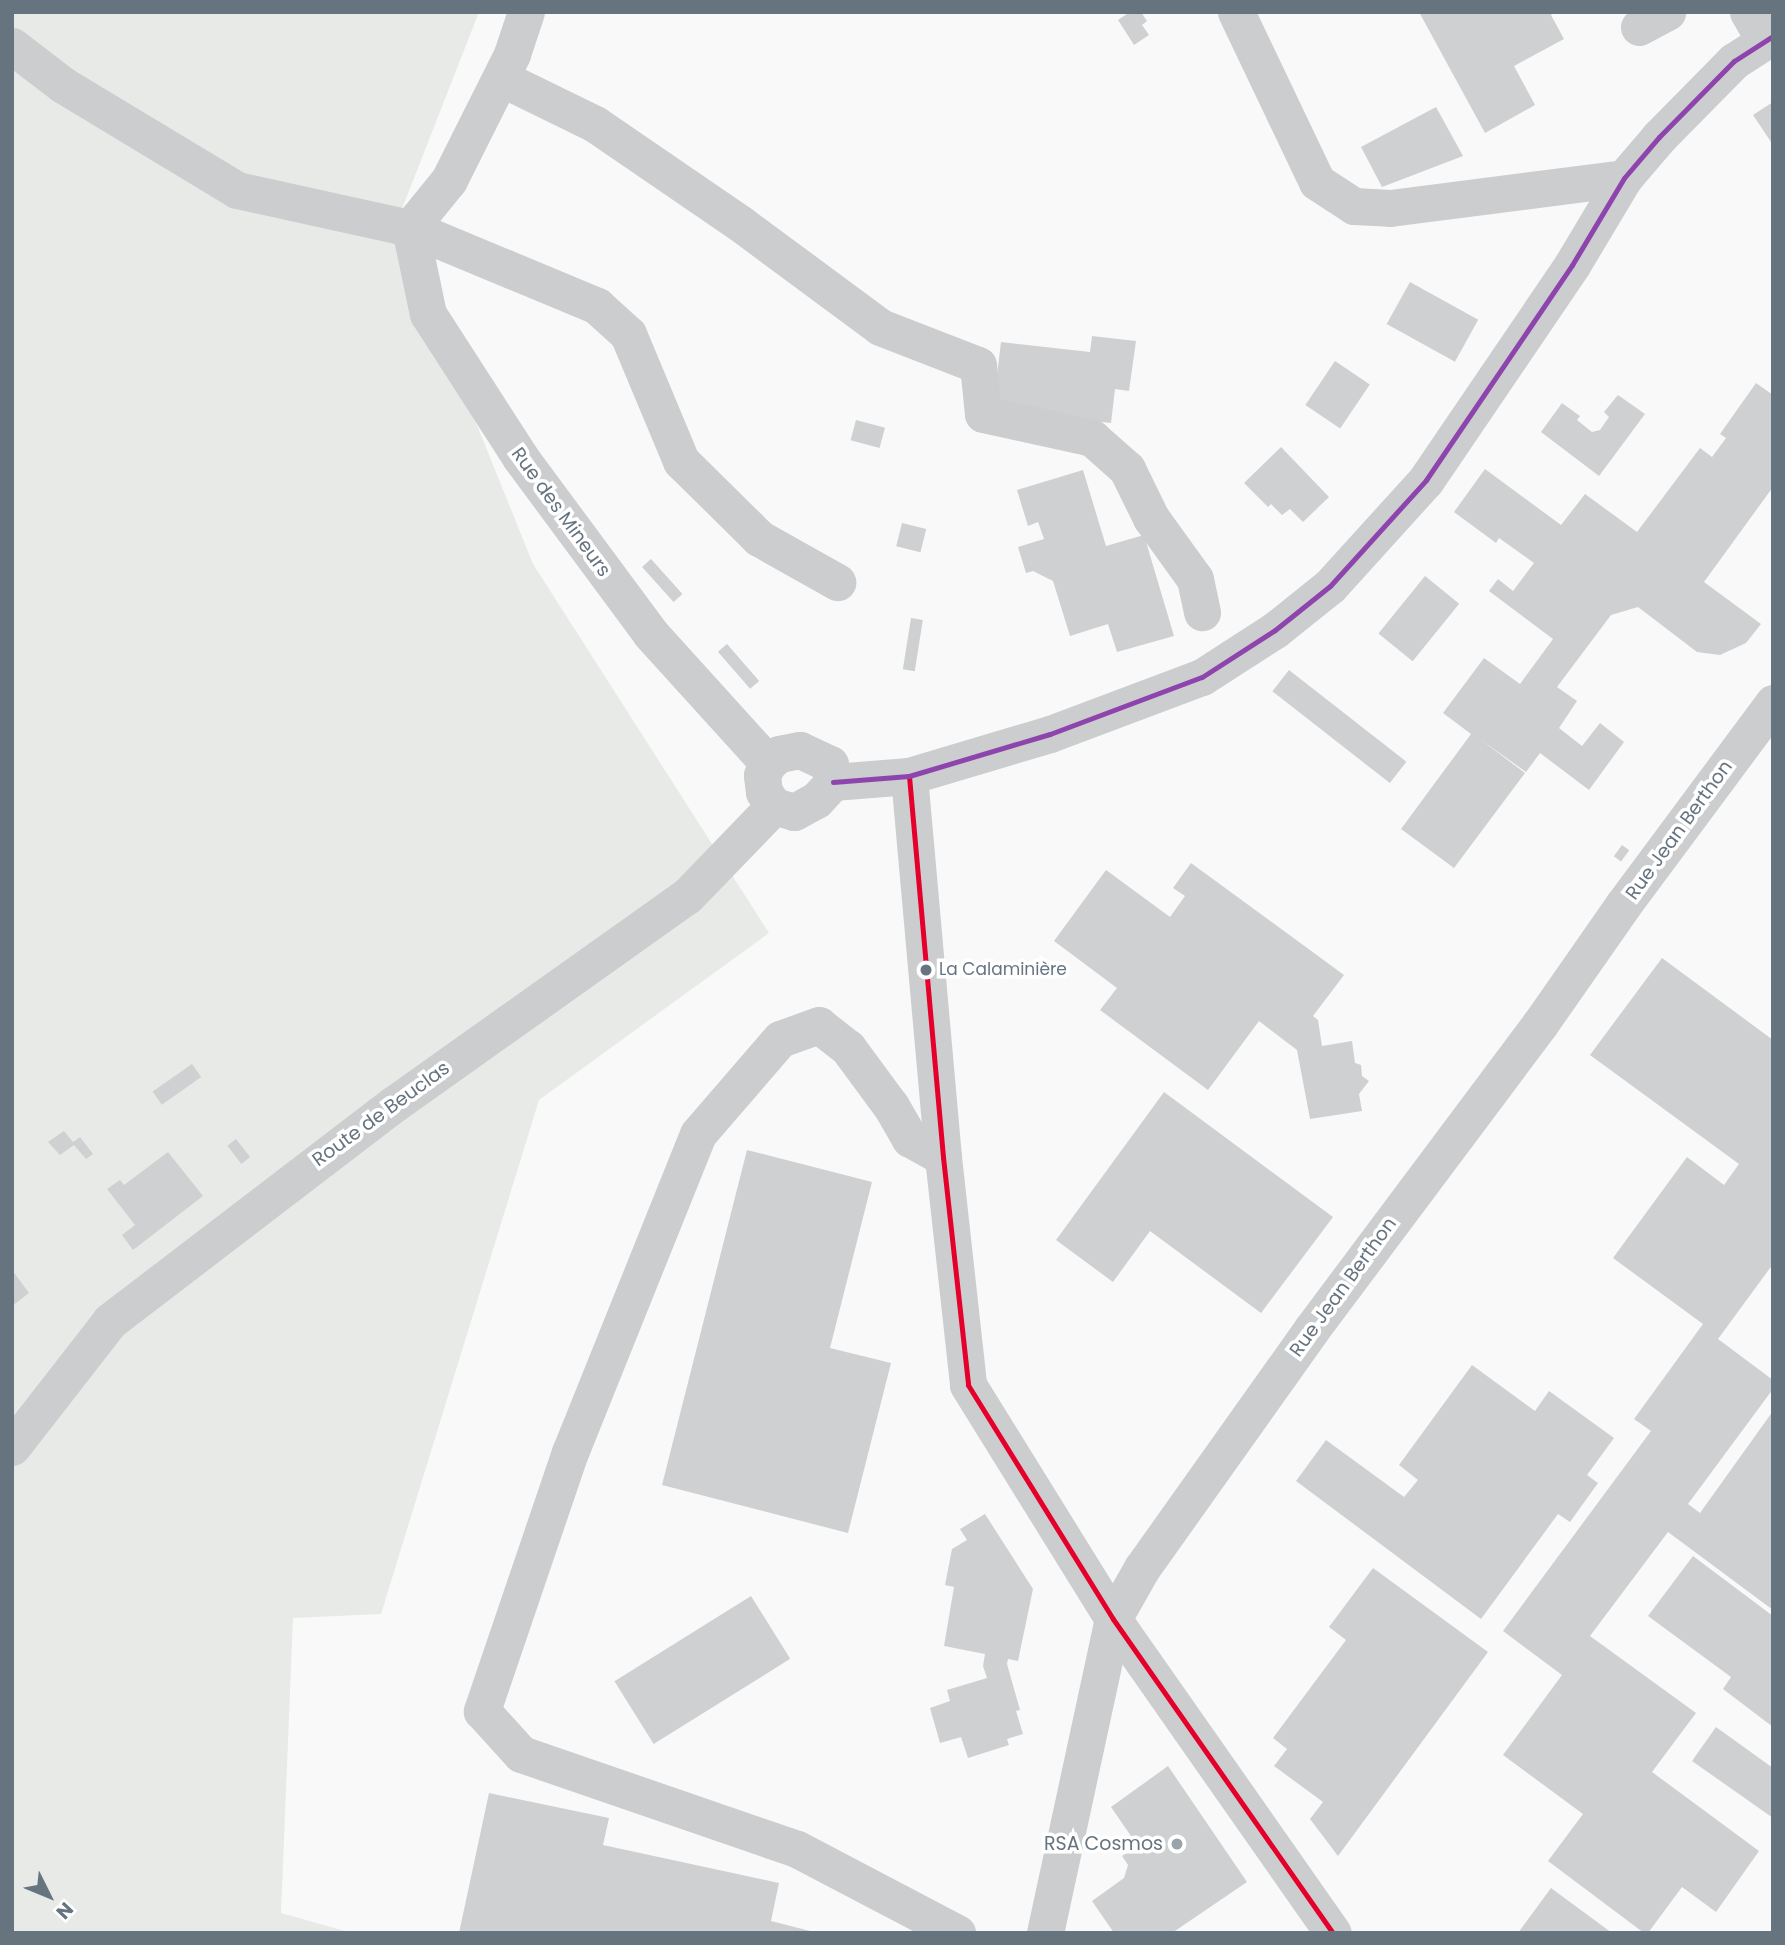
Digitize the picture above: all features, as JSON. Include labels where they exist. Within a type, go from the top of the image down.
[{"type":"street","points":[[410,228],[449,180],[500,78],[526,12]]},
{"type":"street","points":[[1236,12],[1317,182],[1354,206],[1390,208],[1624,178]]},
{"type":"street","points":[[833,782],[830,764],[800,750],[779,754],[768,763],[762,775],[764,792],[774,806],[794,812],[816,800],[833,782],[909,776],[1050,734],[1202,677],[1275,630],[1330,586],[1426,480],[1572,265],[1624,178],[1659,137],[1762,30]]},
{"type":"street","points":[[12,46],[63,85],[237,190],[410,228],[597,306],[628,334],[681,461],[758,538],[837,582]]},
{"type":"street","points":[[500,78],[596,124],[741,224],[880,327],[978,365],[983,414],[1092,438],[1127,469],[1151,518],[1195,579],[1202,612]]},
{"type":"street","name":"Rue des Mineurs","points":[[410,228],[428,313],[520,457],[650,633],[768,763]]},
{"type":"street","name":"Rue Jean Berthon","points":[[1045,1933],[1113,1619],[1142,1569],[1311,1330],[1540,1024],[1623,905],[1773,703]]},
{"type":"street","points":[[909,776],[916,829],[943,1157],[968,1385],[1113,1619],[1333,1933]]},
{"type":"street","name":"Route de Beuclas","points":[[12,1447],[110,1321],[394,1104],[687,897],[774,806]]},
{"type":"street","points":[[943,1157],[910,1139],[890,1105],[848,1048],[819,1025],[780,1039],[698,1134],[570,1452],[482,1712],[521,1755],[797,1849],[957,1933]]},
{"type":"shaded area","points":[[12,12],[479,12],[396,224],[533,564],[769,933],[539,1100],[381,1614],[293,1618],[281,1913],[352,1933],[12,1933]]},
{"type":"building","points":[[1130,12],[1141,12],[1147,21],[1142,25],[1149,35],[1134,45],[1118,20]]},
{"type":"building","points":[[1419,12],[1555,12],[1551,15],[1564,39],[1514,66],[1535,105],[1485,133]]},
{"type":"building","points":[[1773,102],[1773,145],[1753,115]]},
{"type":"building","points":[[1436,107],[1463,156],[1382,187],[1361,147]]},
{"type":"building","points":[[1410,282],[1478,320],[1455,362],[1387,324]]},
{"type":"building","points":[[1092,336],[1136,341],[1129,391],[1115,389],[1111,423],[993,409],[1001,342],[1090,352]]},
{"type":"building","points":[[1335,361],[1370,384],[1340,428],[1305,405]]},
{"type":"building","points":[[1756,383],[1773,395],[1773,487],[1704,582],[1761,624],[1746,643],[1720,655],[1697,652],[1638,607],[1611,615],[1557,687],[1577,701],[1559,728],[1582,746],[1600,723],[1624,742],[1589,790],[1540,753],[1526,772],[1480,739],[1525,773],[1454,868],[1401,829],[1471,734],[1443,713],[1484,658],[1520,684],[1553,639],[1489,591],[1498,579],[1513,591],[1534,563],[1499,538],[1496,543],[1454,512],[1485,469],[1561,525],[1585,494],[1637,532],[1700,448],[1712,457],[1726,438],[1720,434]]},
{"type":"building","points":[[1618,395],[1645,414],[1599,476],[1541,432],[1562,403],[1580,416],[1577,420],[1592,432],[1600,430],[1609,417],[1604,412]]},
{"type":"building","points":[[856,420],[885,428],[880,448],[851,440]]},
{"type":"building","points":[[1281,447],[1329,497],[1303,522],[1290,509],[1282,515],[1271,504],[1268,507],[1244,483]]},
{"type":"building","points":[[1083,470],[1106,546],[1144,535],[1174,636],[1117,652],[1108,624],[1070,636],[1053,581],[1033,571],[1026,573],[1018,547],[1044,539],[1038,522],[1028,526],[1017,490]]},
{"type":"building","points":[[902,523],[926,529],[920,552],[896,546]]},
{"type":"building","points":[[651,559],[682,594],[674,602],[642,567]]},
{"type":"building","points":[[1425,576],[1459,604],[1413,661],[1378,634]]},
{"type":"building","points":[[911,618],[923,620],[915,671],[903,669]]},
{"type":"building","points":[[727,644],[759,681],[750,689],[718,652]]},
{"type":"building","points":[[1289,670],[1406,762],[1390,783],[1272,691]]},
{"type":"building","points":[[1622,845],[1629,850],[1621,862],[1614,856]]},
{"type":"building","points":[[1191,863],[1344,975],[1313,1016],[1318,1020],[1322,1046],[1352,1041],[1355,1063],[1361,1065],[1362,1076],[1369,1081],[1359,1094],[1362,1111],[1310,1119],[1297,1050],[1259,1021],[1208,1090],[1100,1010],[1117,988],[1054,941],[1106,870],[1170,917],[1185,896],[1173,888]]},
{"type":"building","points":[[1662,958],[1773,1040],[1773,1264],[1718,1339],[1773,1380],[1773,1389],[1688,1504],[1700,1513],[1773,1411],[1773,1610],[1668,1532],[1590,1636],[1696,1713],[1652,1772],[1759,1851],[1716,1912],[1682,1887],[1648,1933],[1644,1933],[1548,1861],[1583,1814],[1503,1755],[1562,1675],[1503,1631],[1651,1431],[1634,1419],[1703,1324],[1613,1258],[1687,1157],[1724,1185],[1739,1164],[1590,1055]]},
{"type":"building","points":[[192,1064],[201,1077],[162,1105],[153,1092]]},
{"type":"building","points":[[1164,1092],[1333,1217],[1261,1313],[1150,1231],[1113,1282],[1056,1240]]},
{"type":"building","points":[[64,1131],[73,1142],[80,1137],[93,1154],[86,1159],[74,1145],[60,1155],[48,1142]]},
{"type":"building","points":[[236,1139],[250,1157],[241,1164],[227,1146]]},
{"type":"building","points":[[747,1150],[872,1182],[830,1348],[891,1363],[848,1533],[662,1485]]},
{"type":"building","points":[[168,1152],[203,1196],[133,1250],[122,1235],[135,1225],[107,1189],[120,1180],[124,1185]]},
{"type":"building","points":[[12,1270],[29,1293],[12,1306]]},
{"type":"building","points":[[1472,1365],[1535,1411],[1549,1391],[1614,1438],[1587,1475],[1598,1483],[1570,1522],[1558,1514],[1481,1619],[1296,1481],[1326,1440],[1404,1497],[1418,1480],[1399,1465]]},
{"type":"building","points":[[985,1514],[1033,1589],[1018,1661],[1008,1659],[1007,1664],[1020,1710],[1016,1711],[1023,1734],[1007,1739],[1009,1745],[968,1758],[961,1737],[940,1743],[930,1708],[950,1701],[947,1690],[987,1678],[983,1666],[985,1654],[944,1646],[954,1587],[945,1585],[952,1549],[967,1540],[960,1529]]},
{"type":"building","points":[[1693,1556],[1773,1616],[1773,1727],[1723,1689],[1731,1677],[1648,1616]]},
{"type":"building","points":[[1373,1568],[1488,1652],[1338,1856],[1310,1819],[1323,1802],[1274,1766],[1287,1749],[1273,1738],[1346,1640],[1329,1627]]},
{"type":"building","points":[[751,1596],[790,1659],[654,1744],[614,1681]]},
{"type":"building","points":[[1716,1727],[1773,1768],[1773,1818],[1692,1761]]},
{"type":"building","name":"RSA Cosmos","points":[[1168,1766],[1247,1882],[1172,1933],[1114,1933],[1092,1901],[1124,1878],[1128,1865],[1122,1856],[1131,1850],[1133,1839],[1111,1807]]},
{"type":"building","points":[[489,1793],[609,1818],[603,1845],[779,1883],[771,1921],[818,1933],[459,1933]]},
{"type":"building","points":[[1551,1888],[1612,1933],[1518,1933]]},
{"type":"transit line","points":[[833,782],[909,776],[1050,734],[1202,677],[1275,630],[1330,586],[1426,480],[1572,265],[1624,178],[1659,137],[1734,61],[1773,36]]},
{"type":"transit line","points":[[909,776],[943,1157],[968,1385],[1113,1619],[1333,1933]]},
{"type":"place","name":"La Calaminière","points":[[926,970]]},
{"type":"place","name":"RSA Cosmos","points":[[1177,1844]]}]
